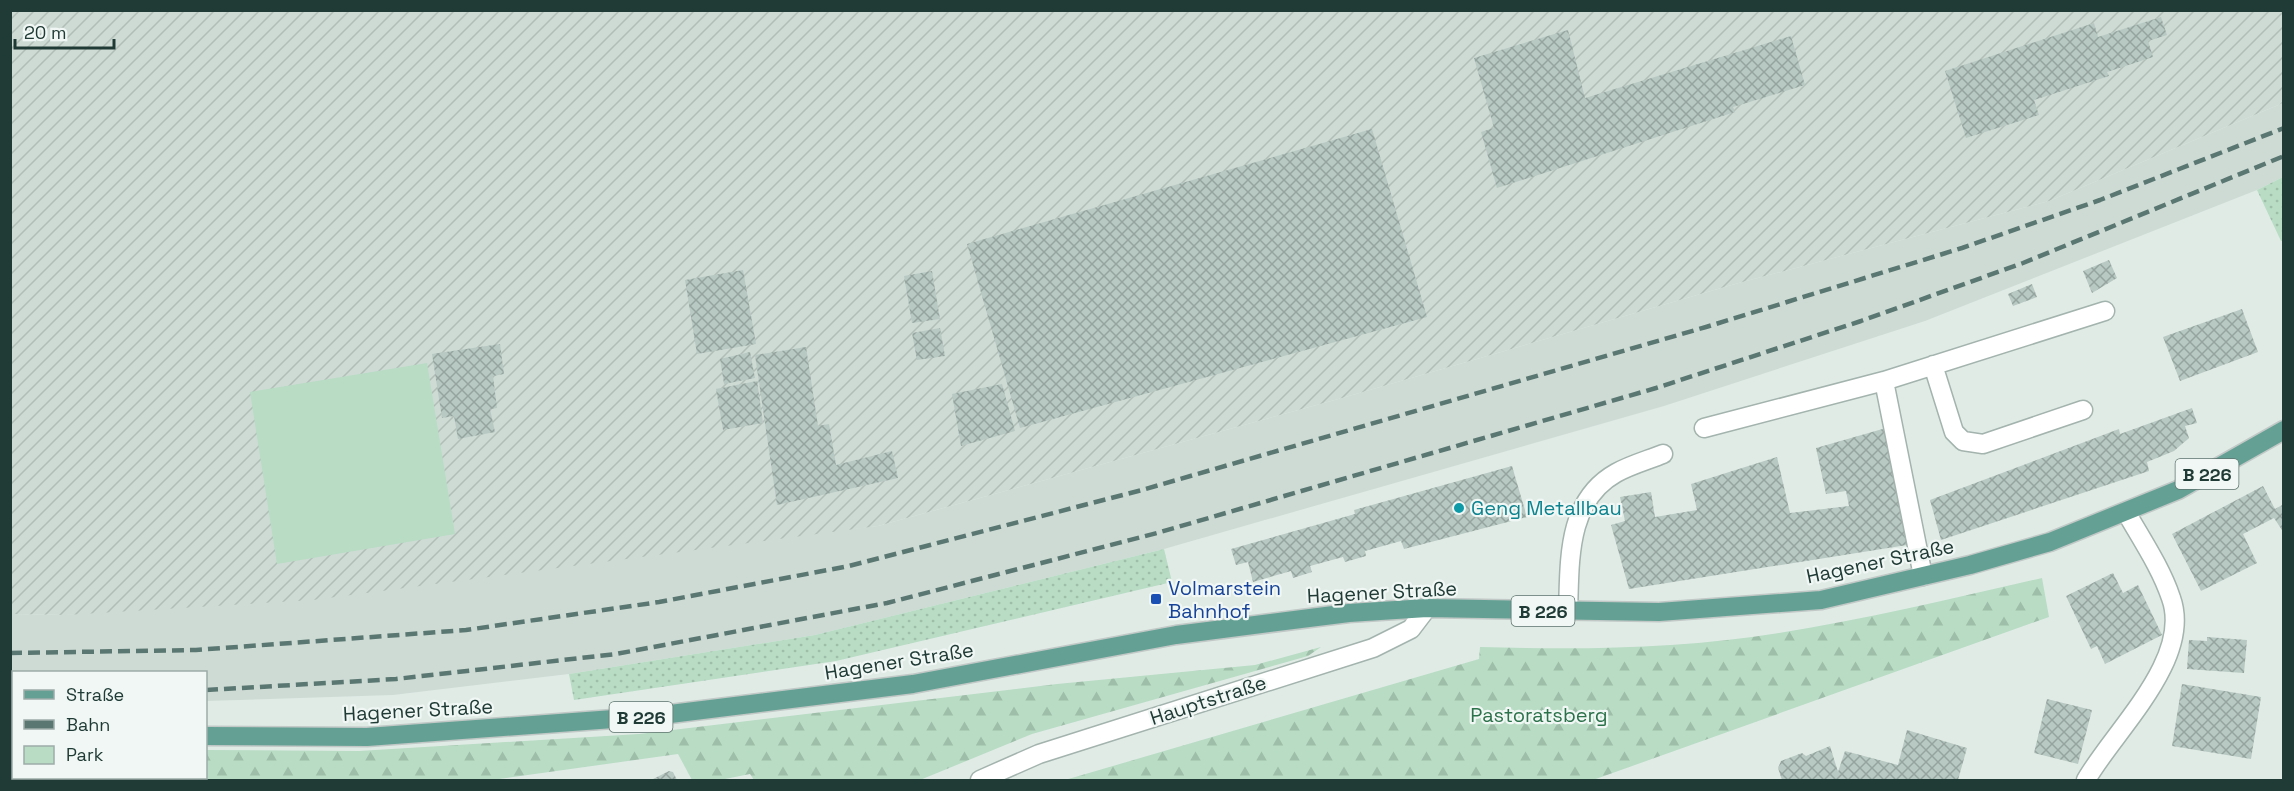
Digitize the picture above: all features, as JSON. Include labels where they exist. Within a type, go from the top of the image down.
[{"type":"main road","name":"Hagener Straße","points":[[207,736],[367,737],[654,716],[913,684],[1176,635],[1348,613],[1427,608],[1659,612],[1821,600],[2050,542],[2178,490],[2283,430]]},
{"type":"street","points":[[1704,428],[1884,381],[2105,311]]},
{"type":"street","points":[[1933,365],[1954,432],[1963,441],[1983,444],[2083,410]]},
{"type":"street","points":[[1884,381],[1923,576]]},
{"type":"street","points":[[1568,611],[1571,538],[1590,496],[1616,473],[1663,454]]},
{"type":"street","points":[[2086,780],[2149,692],[2173,641],[2175,623],[2172,600],[2126,512]]},
{"type":"street","name":"Hauptstraße","points":[[980,780],[1039,754],[1373,648],[1411,629],[1427,608]]},
{"type":"shaded area","points":[[11,11],[2283,11],[2283,103],[2049,201],[1735,284],[1342,398],[878,526],[313,600],[66,615],[11,614]]},
{"type":"shaded area","points":[[2283,103],[2283,177],[2257,190],[1925,321],[1664,406],[1164,549],[815,635],[569,674],[393,695],[207,701],[207,671],[12,671],[11,695],[11,614],[66,615],[878,526],[1342,398],[1735,284],[2049,201]]},
{"type":"green space","points":[[2283,177],[2284,240],[2281,241],[2257,190]]},
{"type":"green space","points":[[427,363],[455,534],[277,564],[250,392]]},
{"type":"green space","points":[[1164,549],[1172,582],[836,661],[574,700],[569,674],[815,635]]},
{"type":"green space","name":"Pastoratsberg","points":[[2042,578],[2049,617],[1593,780],[1065,780],[1479,659],[1480,647],[1630,647],[1742,638],[1878,615]]},
{"type":"green space","points":[[1321,647],[1308,656],[1032,734],[920,780],[754,780],[750,774],[720,780],[692,780],[678,754],[492,780],[11,780],[11,743],[12,779],[207,779],[207,750],[359,751],[639,734],[1057,684],[1255,665]]},
{"type":"building","points":[[2161,17],[2167,35],[2148,41],[2153,57],[2107,72],[2109,76],[2034,100],[2039,115],[1966,138],[1945,71],[2094,23],[2098,37]]},
{"type":"building","points":[[1568,30],[1585,98],[1791,36],[1805,85],[1733,107],[1735,112],[1497,188],[1481,132],[1494,128],[1474,58]]},
{"type":"building","points":[[1372,129],[1427,317],[1020,428],[967,244]]},
{"type":"building","points":[[2109,260],[2117,278],[2092,293],[2083,271]]},
{"type":"building","points":[[743,270],[756,344],[697,354],[685,280]]},
{"type":"building","points":[[932,271],[940,319],[912,323],[904,276]]},
{"type":"building","points":[[2032,284],[2037,297],[2013,306],[2008,294]]},
{"type":"building","points":[[2242,309],[2258,352],[2180,381],[2163,337]]},
{"type":"building","points":[[940,328],[945,356],[917,360],[912,333]]},
{"type":"building","points":[[500,344],[504,374],[493,376],[497,408],[490,409],[495,432],[458,439],[454,416],[442,418],[432,354]]},
{"type":"building","points":[[806,347],[818,426],[829,424],[836,465],[892,451],[898,478],[777,505],[755,355]]},
{"type":"building","points":[[750,352],[755,378],[724,384],[720,359]]},
{"type":"building","points":[[757,381],[763,423],[723,430],[716,389]]},
{"type":"building","points":[[1002,384],[1015,431],[961,446],[952,394]]},
{"type":"building","points":[[2192,408],[2197,423],[2185,426],[2189,438],[2174,451],[2147,462],[2149,471],[1941,540],[1930,500],[2119,429],[2120,434]]},
{"type":"building","points":[[1886,428],[1907,545],[1629,589],[1611,525],[1625,521],[1620,497],[1651,492],[1655,517],[1697,510],[1691,484],[1777,457],[1790,513],[1849,506],[1846,491],[1826,494],[1816,448]]},
{"type":"building","points":[[1512,466],[1527,517],[1404,549],[1401,541],[1365,551],[1366,556],[1345,562],[1343,557],[1310,566],[1312,572],[1293,578],[1291,571],[1253,582],[1248,562],[1236,565],[1231,549],[1355,514],[1354,510]]},
{"type":"building","points":[[2263,486],[2275,509],[2284,504],[2284,533],[2274,518],[2243,534],[2257,563],[2201,591],[2172,534]]},
{"type":"building","points":[[2113,573],[2123,593],[2138,585],[2162,635],[2105,664],[2097,646],[2091,649],[2066,596]]},
{"type":"building","points":[[2207,637],[2247,640],[2244,673],[2187,669],[2189,640],[2207,641]]},
{"type":"building","points":[[2182,684],[2261,697],[2251,759],[2172,746]]},
{"type":"building","points":[[2047,699],[2092,710],[2078,764],[2034,753]]},
{"type":"building","points":[[1907,730],[1967,748],[1958,780],[1782,780],[1778,768],[1781,761],[1802,753],[1806,756],[1830,746],[1838,772],[1845,751],[1898,765]]},
{"type":"building","points":[[669,771],[673,772],[677,780],[651,780]]},
{"type":"railway","points":[[10,653],[196,650],[466,630],[659,602],[849,566],[1142,490],[1706,327],[1962,248],[2100,200],[2284,128]]},
{"type":"railway","points":[[207,690],[396,679],[616,654],[887,603],[1157,533],[1656,388],[1861,321],[2023,263],[2284,156]]},
{"type":"place","name":"Geng Metallbau","points":[[1459,508]]},
{"type":"place","name":"Volmarstein Bahnhof","points":[[1156,599]]}]
